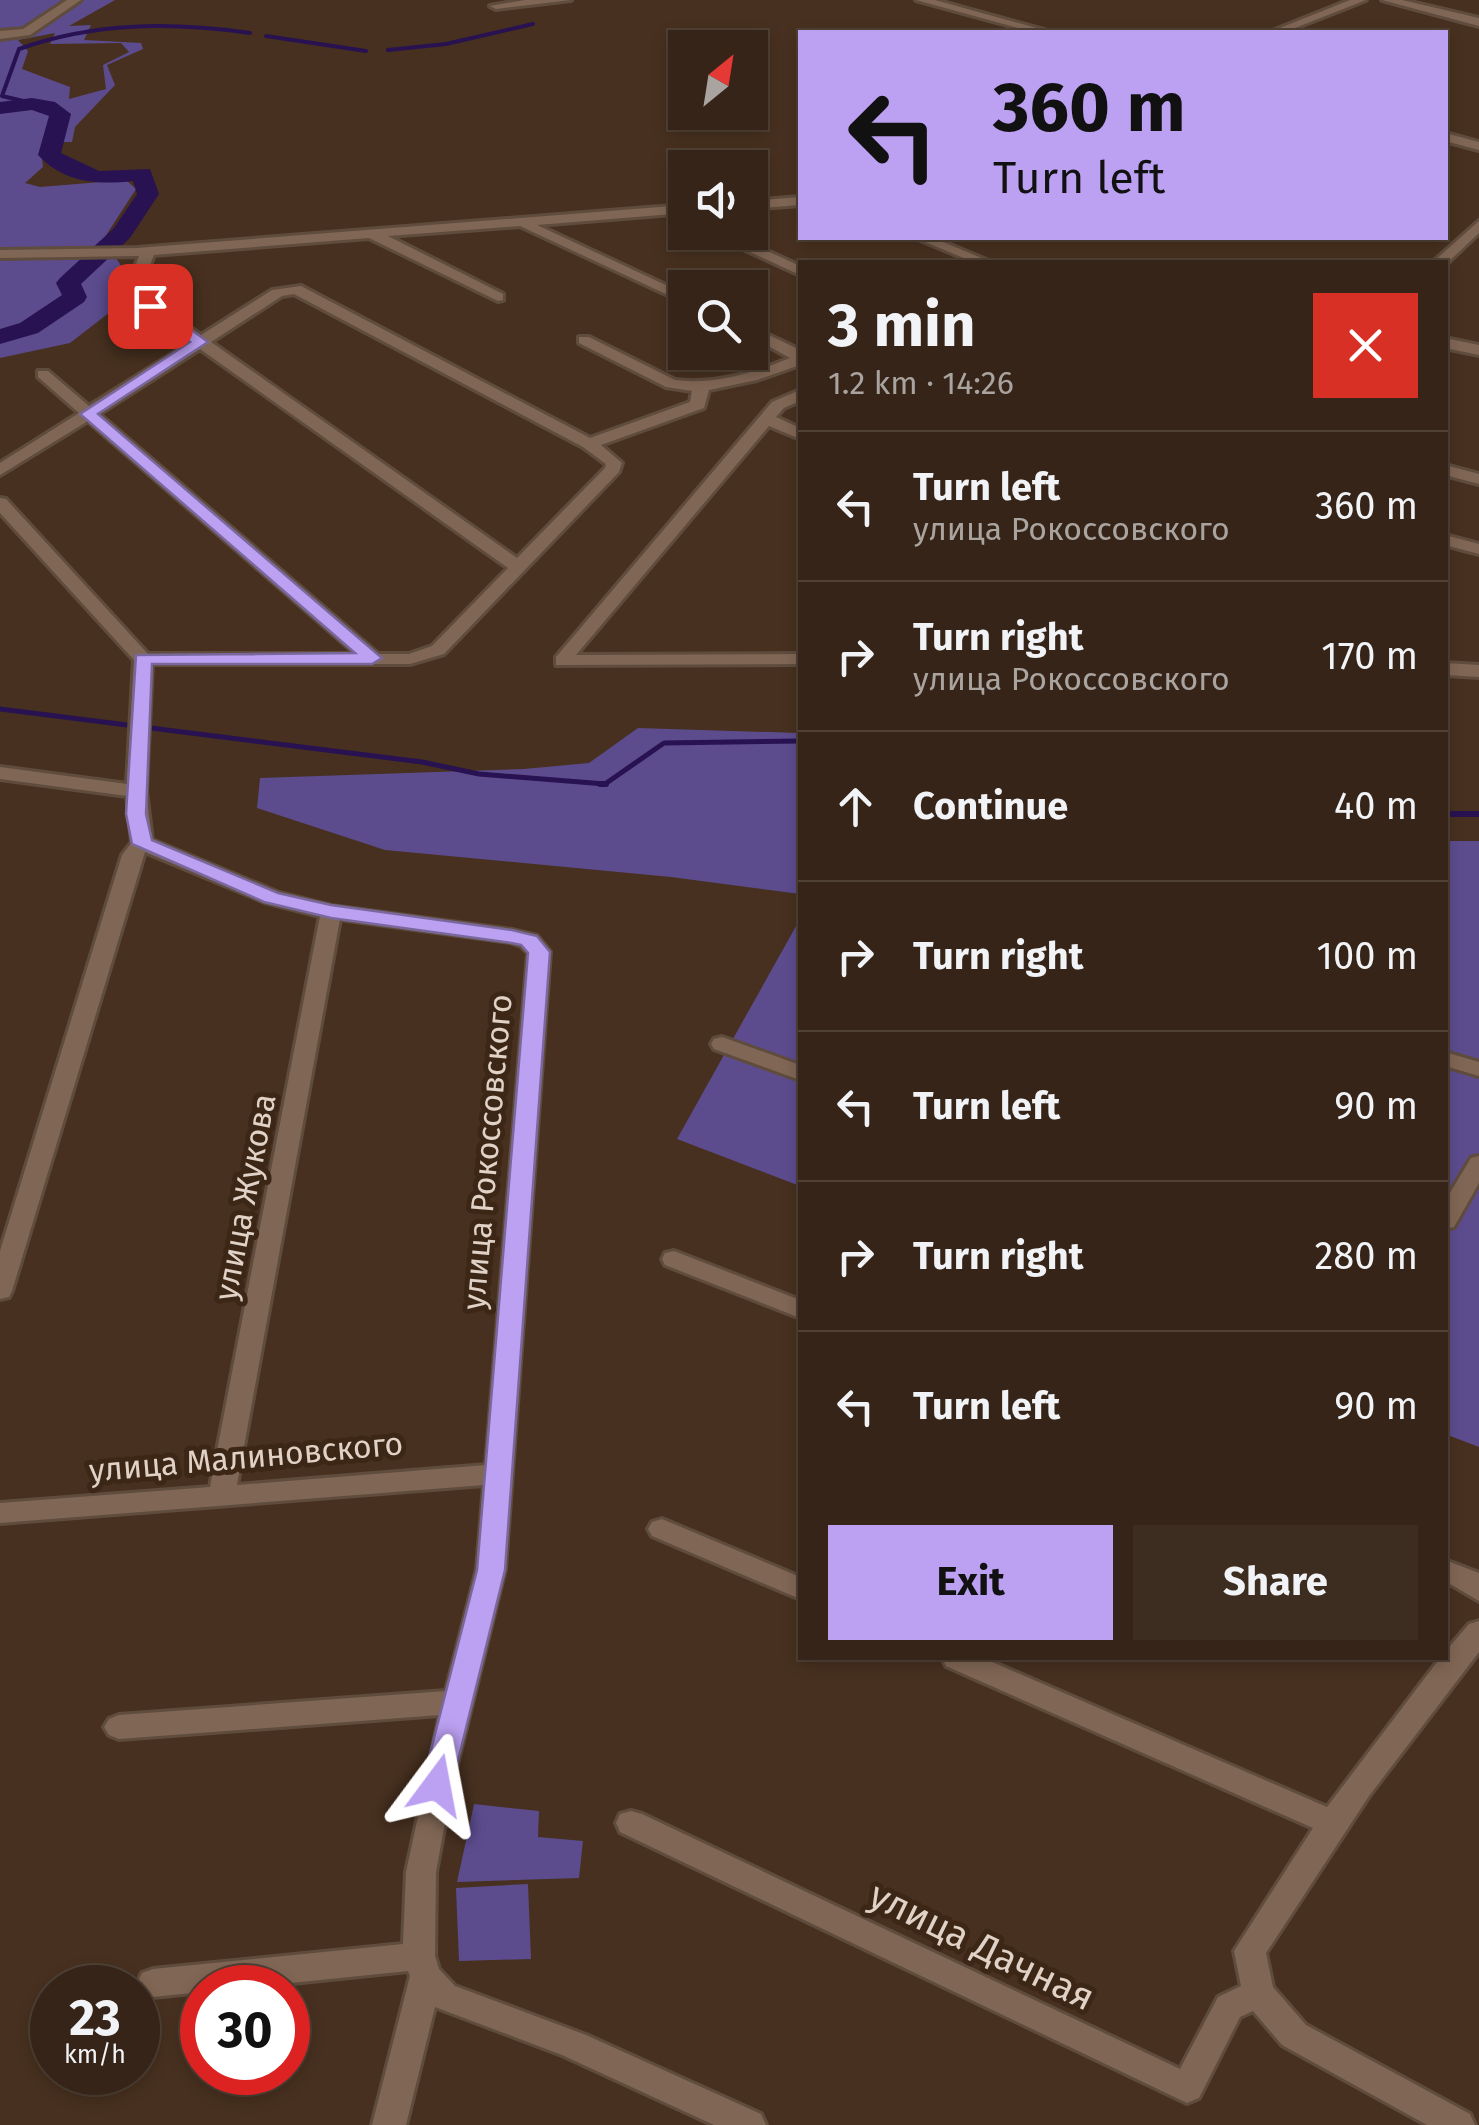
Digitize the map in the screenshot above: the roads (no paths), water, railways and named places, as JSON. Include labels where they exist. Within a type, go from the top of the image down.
[{"type":"street","points":[[0,35],[26,32],[74,0]]},
{"type":"street","points":[[496,6],[565,0]]},
{"type":"street","points":[[922,0],[1037,30]]},
{"type":"street","points":[[1281,30],[1360,0]]},
{"type":"street","points":[[1388,0],[1479,22]]},
{"type":"street","points":[[1448,139],[1479,146]]},
{"type":"street","points":[[768,204],[798,201]]},
{"type":"street","points":[[0,254],[142,252],[523,223],[668,217]]},
{"type":"street","points":[[523,223],[668,291]]},
{"type":"street","points":[[1442,260],[1479,225]]},
{"type":"street","points":[[372,234],[498,297]]},
{"type":"street","points":[[928,240],[979,260]]},
{"type":"street","points":[[1448,272],[1479,243]]},
{"type":"street","points":[[755,250],[798,269]]},
{"type":"street","points":[[142,252],[136,280],[150,306],[518,567]]},
{"type":"street","points":[[0,470],[277,293],[302,290],[610,458],[613,469],[438,650],[410,659],[143,659]]},
{"type":"street","points":[[584,340],[671,384],[702,392],[767,370]]},
{"type":"street","points":[[768,340],[798,356],[797,361],[768,370]]},
{"type":"street","points":[[1448,343],[1479,350]]},
{"type":"street","points":[[43,374],[372,658]]},
{"type":"street","points":[[589,444],[698,406],[702,392]]},
{"type":"street","points":[[798,396],[785,399],[767,418],[562,661],[798,659]]},
{"type":"street","points":[[767,418],[798,433]]},
{"type":"street","points":[[1448,471],[1479,479]]},
{"type":"street","points":[[0,503],[143,659],[136,791],[142,844],[132,855],[0,1291]]},
{"type":"street","points":[[1448,541],[1479,549]]},
{"type":"street","points":[[1448,669],[1479,672]]},
{"type":"street","points":[[0,774],[136,791]]},
{"type":"street","name":"улица Рокоссовского","points":[[142,844],[272,898],[331,912],[512,936],[529,941],[539,952],[491,1570],[457,1702],[421,1872],[422,1966],[389,2125]]},
{"type":"street","name":"улица Жукова","points":[[222,1495],[331,912]]},
{"type":"street","points":[[722,1044],[798,1072]]},
{"type":"street","points":[[1448,1060],[1479,1070]]},
{"type":"street","points":[[1448,1215],[1474,1171]]},
{"type":"street","points":[[674,1259],[798,1309]]},
{"type":"street","name":"улица Малиновского","points":[[0,1513],[498,1474]]},
{"type":"street","points":[[662,1528],[798,1588]]},
{"type":"street","points":[[1448,1571],[1471,1581],[1479,1590]]},
{"type":"street","points":[[1458,2125],[1294,2035],[1258,1993],[1250,1950],[1331,1822],[1413,1708],[1479,1632]]},
{"type":"street","points":[[961,1660],[1331,1822]]},
{"type":"street","points":[[119,1727],[457,1702]]},
{"type":"street","name":"улица Дачная","points":[[631,1823],[1187,2088],[1229,2007],[1258,1993]]},
{"type":"street","points":[[160,1982],[422,1966],[451,1999],[628,2069],[749,2125]]},
{"type":"waterway","points":[[388,50],[446,44],[533,24]]},
{"type":"waterway","points":[[53,108],[2,96],[19,49],[76,34],[133,27],[250,33]]},
{"type":"waterway","points":[[266,36],[366,51]]},
{"type":"waterway","points":[[0,108],[32,104],[54,110],[60,114],[49,155],[77,172],[99,178],[142,174],[148,194],[122,233],[68,283],[75,297],[29,328],[0,337]]},
{"type":"waterway","points":[[0,709],[422,762],[479,774],[605,784]]},
{"type":"waterway","points":[[605,784],[664,743],[798,741]]},
{"type":"waterway","points":[[600,784],[605,784]]},
{"type":"waterway","points":[[1448,814],[1479,814]]}]
